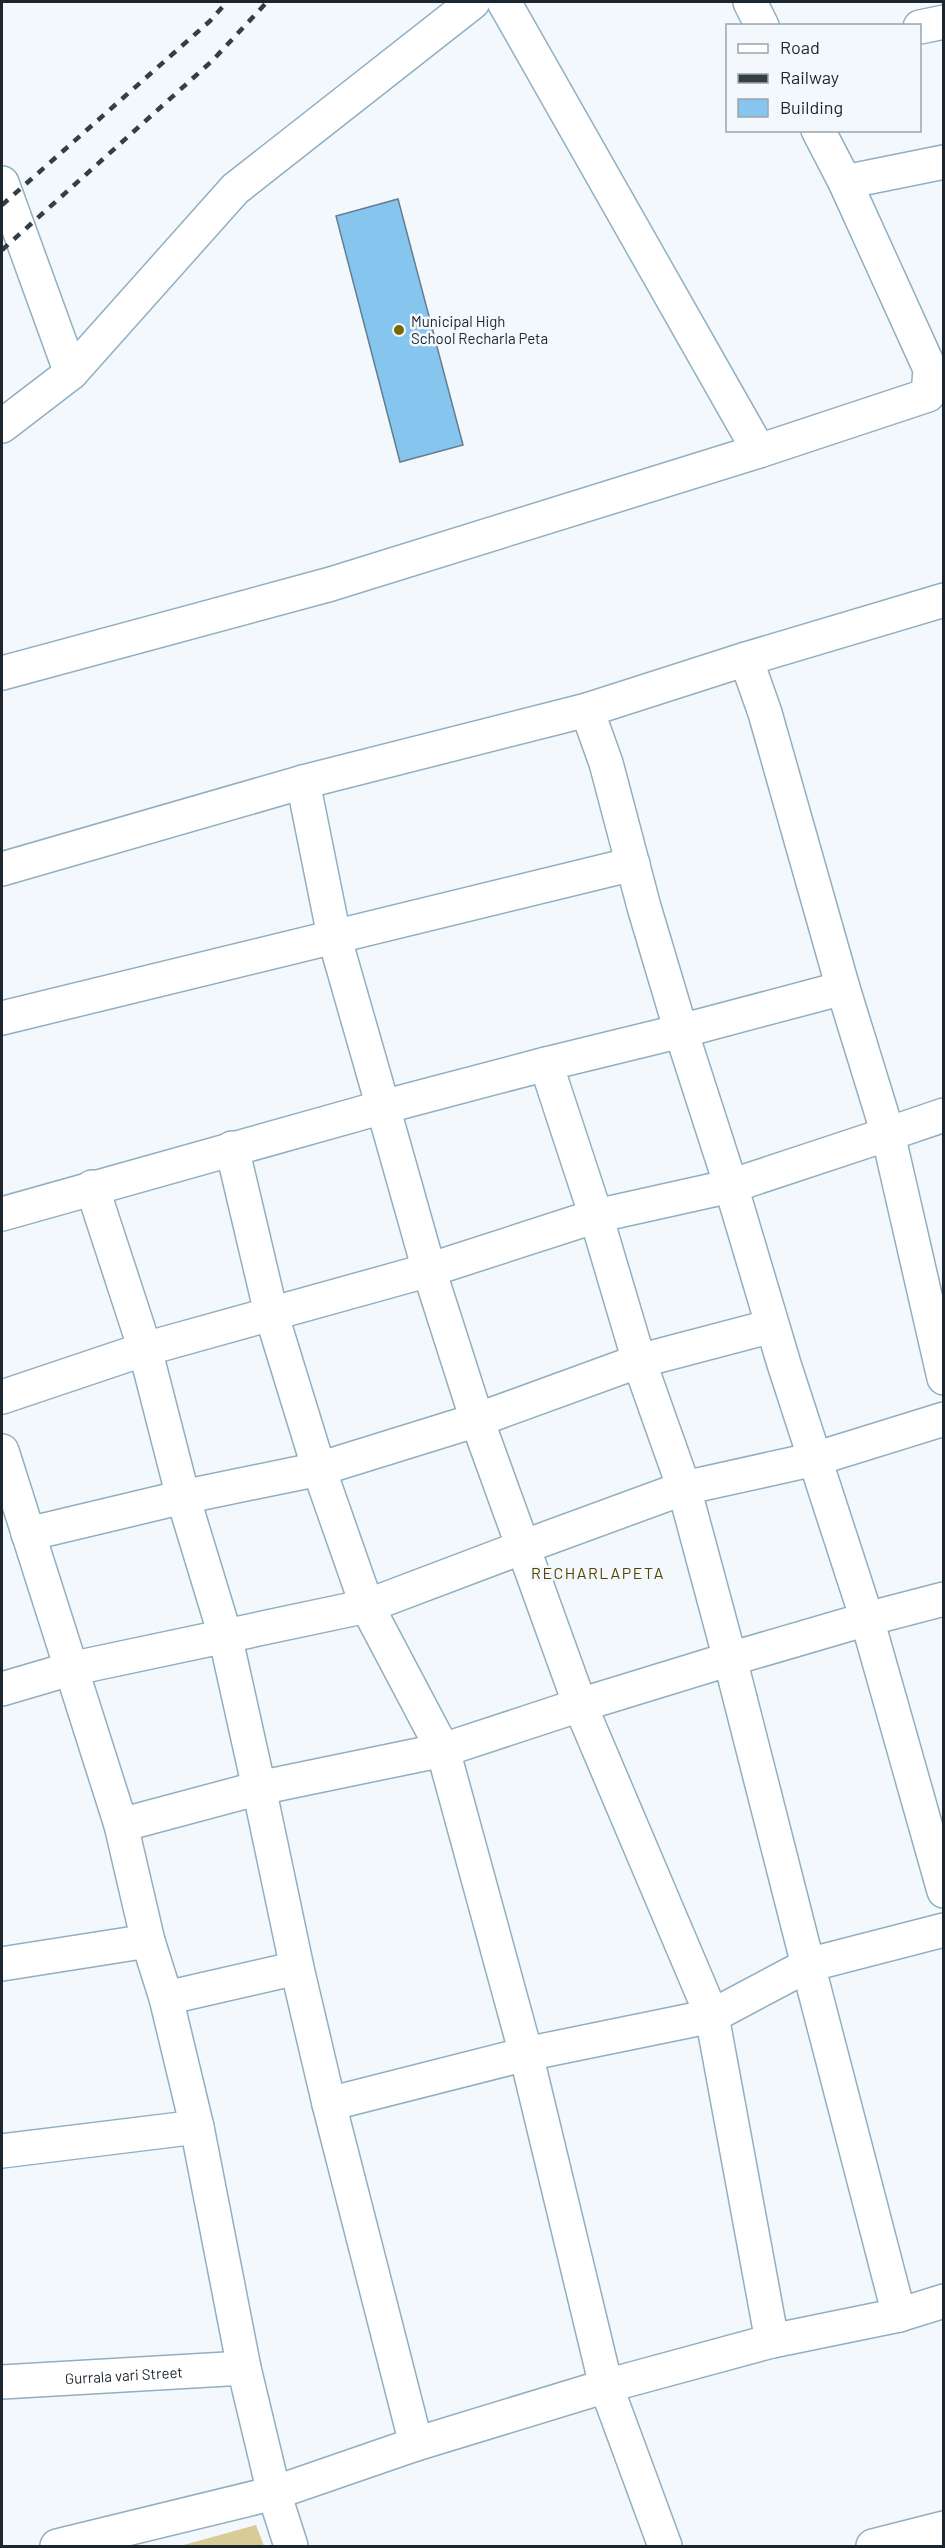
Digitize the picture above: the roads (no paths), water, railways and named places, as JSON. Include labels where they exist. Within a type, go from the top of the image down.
[{"type":"street","points":[[2,426],[71,374],[235,189],[473,2]]},
{"type":"street","points":[[504,2],[759,451]]},
{"type":"street","points":[[750,2],[761,24]]},
{"type":"street","points":[[921,27],[944,22]]},
{"type":"street","points":[[2,673],[331,584],[759,451],[928,395],[930,369],[845,182],[819,132]]},
{"type":"street","points":[[845,182],[944,162]]},
{"type":"street","points":[[2,183],[71,374]]},
{"type":"street","points":[[2,869],[303,782],[587,710],[746,659],[944,600]]},
{"type":"street","points":[[746,659],[765,713],[843,988],[888,1134],[944,1378]]},
{"type":"street","points":[[587,710],[606,763],[681,1031],[814,1459],[867,1619],[944,1891]]},
{"type":"street","points":[[303,782],[334,936],[429,1270],[477,1420],[580,1705],[712,2016],[772,2341]]},
{"type":"street","points":[[2,1018],[633,864]]},
{"type":"street","points":[[2,1214],[383,1107],[843,988]]},
{"type":"street","points":[[546,1064],[596,1216],[639,1361],[684,1488],[899,2315]]},
{"type":"street","points":[[2,1397],[145,1349],[429,1270],[596,1216],[731,1186],[944,1115]]},
{"type":"street","points":[[232,1148],[272,1313],[319,1469],[367,1606],[443,1750],[526,2054],[606,2386],[665,2547]]},
{"type":"street","points":[[92,1187],[145,1349],[183,1497],[225,1635],[329,2104],[416,2444]]},
{"type":"street","points":[[28,1534],[183,1497],[319,1469],[477,1420],[639,1361],[772,1326]]},
{"type":"street","points":[[2,1689],[70,1669],[367,1606],[684,1488],[814,1459],[944,1419]]},
{"type":"street","points":[[2,1451],[121,1825],[148,1941],[166,1998],[197,2127],[244,2368],[274,2493],[291,2547]]},
{"type":"street","points":[[121,1825],[259,1788],[443,1750],[730,1659],[944,1599]]},
{"type":"street","points":[[329,2104],[526,2054],[712,2016],[808,1965],[944,1930]]},
{"type":"street","points":[[2,1964],[148,1941]]},
{"type":"street","points":[[166,1998],[297,1968]]},
{"type":"street","points":[[2,2151],[197,2127]]},
{"type":"street","points":[[57,2547],[274,2493],[416,2444],[606,2386],[772,2341],[899,2315],[944,2301]]},
{"type":"street","name":"Gurrala vari Street","points":[[2,2382],[244,2368]]},
{"type":"street","points":[[873,2547],[944,2528]]},
{"type":"railway","points":[[2,205],[210,21],[227,2]]},
{"type":"railway","points":[[2,250],[212,61],[267,2]]},
{"type":"place","name":"Municipal High School Recharla Peta","points":[[399,330]]},
{"type":"district","name":"RECHARLAPETA","points":[[598,1572]]}]
